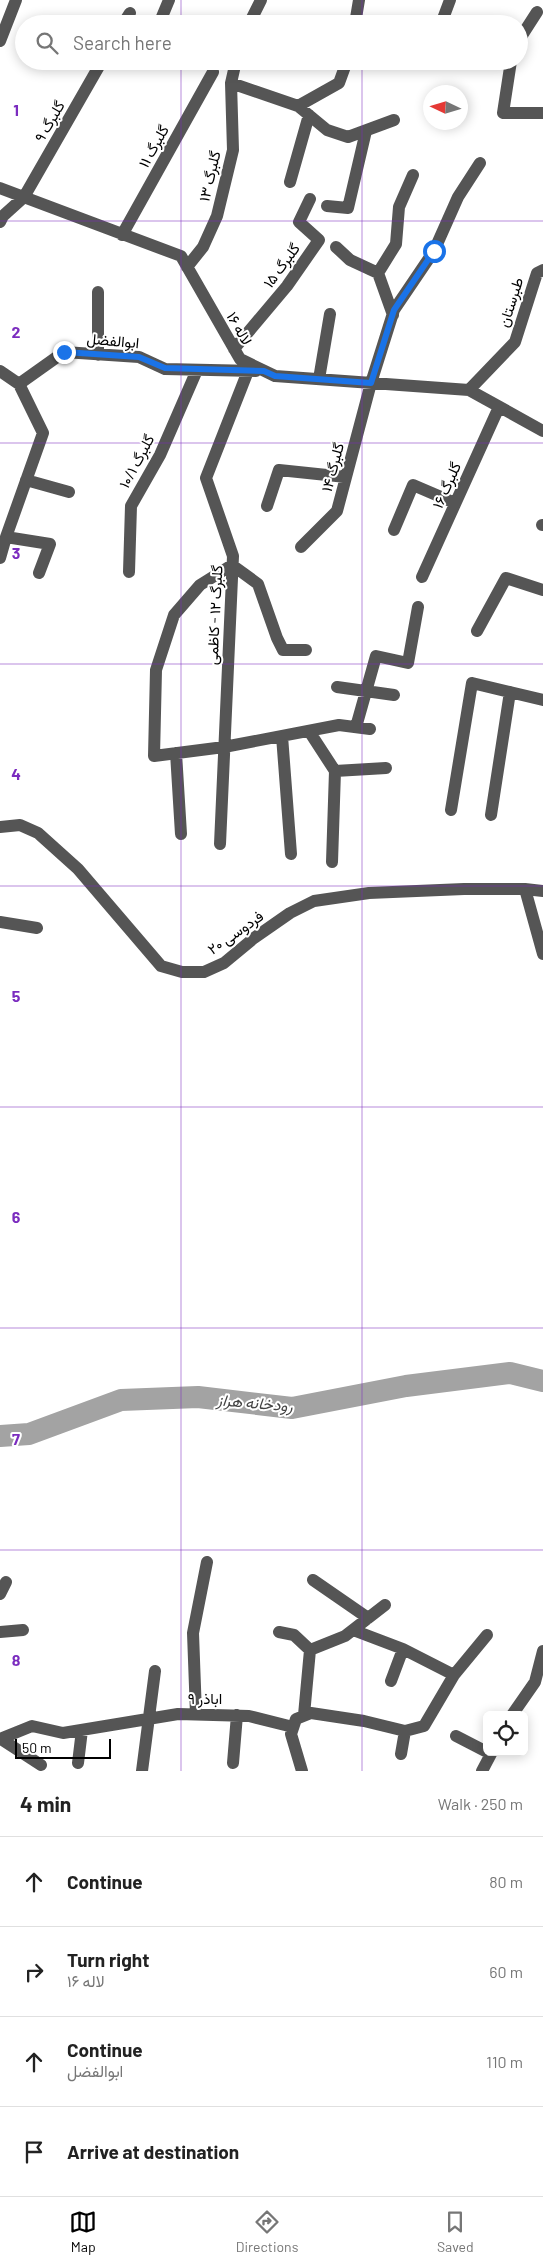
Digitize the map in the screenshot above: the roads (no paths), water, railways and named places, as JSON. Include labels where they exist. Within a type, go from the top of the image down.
[{"type":"street","points":[[0,41],[16,0]]},
{"type":"street","points":[[163,15],[169,0]]},
{"type":"street","points":[[254,15],[262,0]]},
{"type":"street","points":[[356,15],[359,0]]},
{"type":"street","points":[[444,15],[450,0]]},
{"type":"street","points":[[528,26],[537,12]]},
{"type":"street","name":"گلبرگ ۹","points":[[0,222],[3,216],[24,196],[97,70]]},
{"type":"street","name":"گلبرگ ۱۳","points":[[187,267],[203,246],[217,216],[233,150],[231,83],[234,70]]},
{"type":"street","points":[[298,106],[339,84],[344,70]]},
{"type":"street","points":[[510,70],[504,113],[543,112]]},
{"type":"street","name":"گلبرگ ۱۱","points":[[122,235],[213,72]]},
{"type":"street","points":[[231,83],[298,106],[327,130],[348,137],[394,120]]},
{"type":"street","points":[[290,182],[309,115]]},
{"type":"street","points":[[327,206],[348,208],[366,131]]},
{"type":"street","name":"گلبرگ ۱۴","points":[[301,547],[337,511],[371,383],[393,316],[434,251],[458,198],[480,163]]},
{"type":"street","points":[[378,273],[396,244],[399,207],[413,175]]},
{"type":"street","name":"لاله ۱۶","points":[[0,188],[181,256],[240,359],[275,376],[469,390],[543,431]]},
{"type":"street","name":"گلبرگ ۱۵","points":[[234,349],[287,286],[319,240],[298,222],[310,199]]},
{"type":"street","points":[[336,247],[350,260],[378,273],[393,316]]},
{"type":"street","name":"طبرستان","points":[[469,390],[514,342],[537,273],[543,270]]},
{"type":"street","points":[[98,292],[98,355]]},
{"type":"street","points":[[319,379],[330,314]]},
{"type":"street","name":"ابوالفضل","points":[[19,384],[64,352],[139,357],[165,368],[264,371]]},
{"type":"street","name":"گلبرگ ۱۰/۱","points":[[128,572],[131,506],[160,455],[197,370]]},
{"type":"street","name":"گلبرگ ۱۲ - کاظمی","points":[[220,844],[233,556],[206,478],[248,370]]},
{"type":"street","points":[[0,371],[19,384],[43,433],[0,558]]},
{"type":"street","name":"گلبرگ ۱۶","points":[[422,577],[499,407]]},
{"type":"street","points":[[267,506],[279,470],[346,477]]},
{"type":"street","points":[[26,480],[69,492]]},
{"type":"street","points":[[394,530],[413,485],[455,503]]},
{"type":"street","points":[[6,537],[50,544],[39,573]]},
{"type":"street","points":[[306,650],[284,650],[277,638],[258,584],[232,565],[200,585],[174,615],[156,670],[154,756],[224,748],[339,725],[370,730]]},
{"type":"street","points":[[477,631],[506,578],[543,590]]},
{"type":"street","points":[[356,727],[376,656],[408,663],[418,607]]},
{"type":"street","points":[[451,810],[472,683],[543,700]]},
{"type":"street","points":[[337,687],[394,695]]},
{"type":"street","points":[[492,815],[510,692]]},
{"type":"street","points":[[309,731],[335,771],[332,862]]},
{"type":"street","points":[[282,736],[291,854]]},
{"type":"street","points":[[176,753],[181,834]]},
{"type":"street","points":[[335,771],[386,768]]},
{"type":"street","name":"فردوسی ۲۰","points":[[0,827],[20,825],[38,833],[78,870],[161,966],[182,972],[204,972],[224,963],[268,928],[314,901],[369,893],[525,889],[543,891]]},
{"type":"street","points":[[525,889],[543,954]]},
{"type":"street","points":[[0,922],[37,928]]},
{"type":"street","points":[[196,1714],[193,1633],[207,1562]]},
{"type":"street","points":[[313,1580],[368,1618]]},
{"type":"street","points":[[0,1594],[6,1582]]},
{"type":"street","points":[[310,1650],[345,1636],[385,1605]]},
{"type":"street","points":[[0,1632],[23,1630]]},
{"type":"street","points":[[352,1630],[403,1649],[454,1675]]},
{"type":"street","points":[[279,1632],[294,1635],[310,1650]]},
{"type":"street","points":[[302,1771],[291,1734],[296,1719],[311,1713],[346,1718],[405,1731],[424,1726],[454,1675],[487,1636]]},
{"type":"street","points":[[391,1681],[403,1649]]},
{"type":"street","points":[[304,1715],[310,1650]]},
{"type":"street","points":[[515,1711],[535,1682],[543,1651]]},
{"type":"street","points":[[142,1771],[155,1671]]},
{"type":"street","name":"اباذر ۹","points":[[0,1739],[32,1726],[63,1733],[149,1721],[178,1714],[249,1716],[293,1727]]},
{"type":"street","points":[[233,1763],[237,1715]]},
{"type":"street","points":[[78,1763],[82,1730]]},
{"type":"street","points":[[401,1754],[405,1731]]},
{"type":"street","points":[[456,1736],[483,1750]]},
{"type":"street","points":[[0,1739],[41,1765]]},
{"type":"street","points":[[482,1771],[489,1756]]},
{"type":"waterway","name":"رودخانه هراز","points":[[0,1436],[29,1434],[121,1400],[198,1397],[292,1408],[406,1386],[510,1373],[543,1381]]}]
